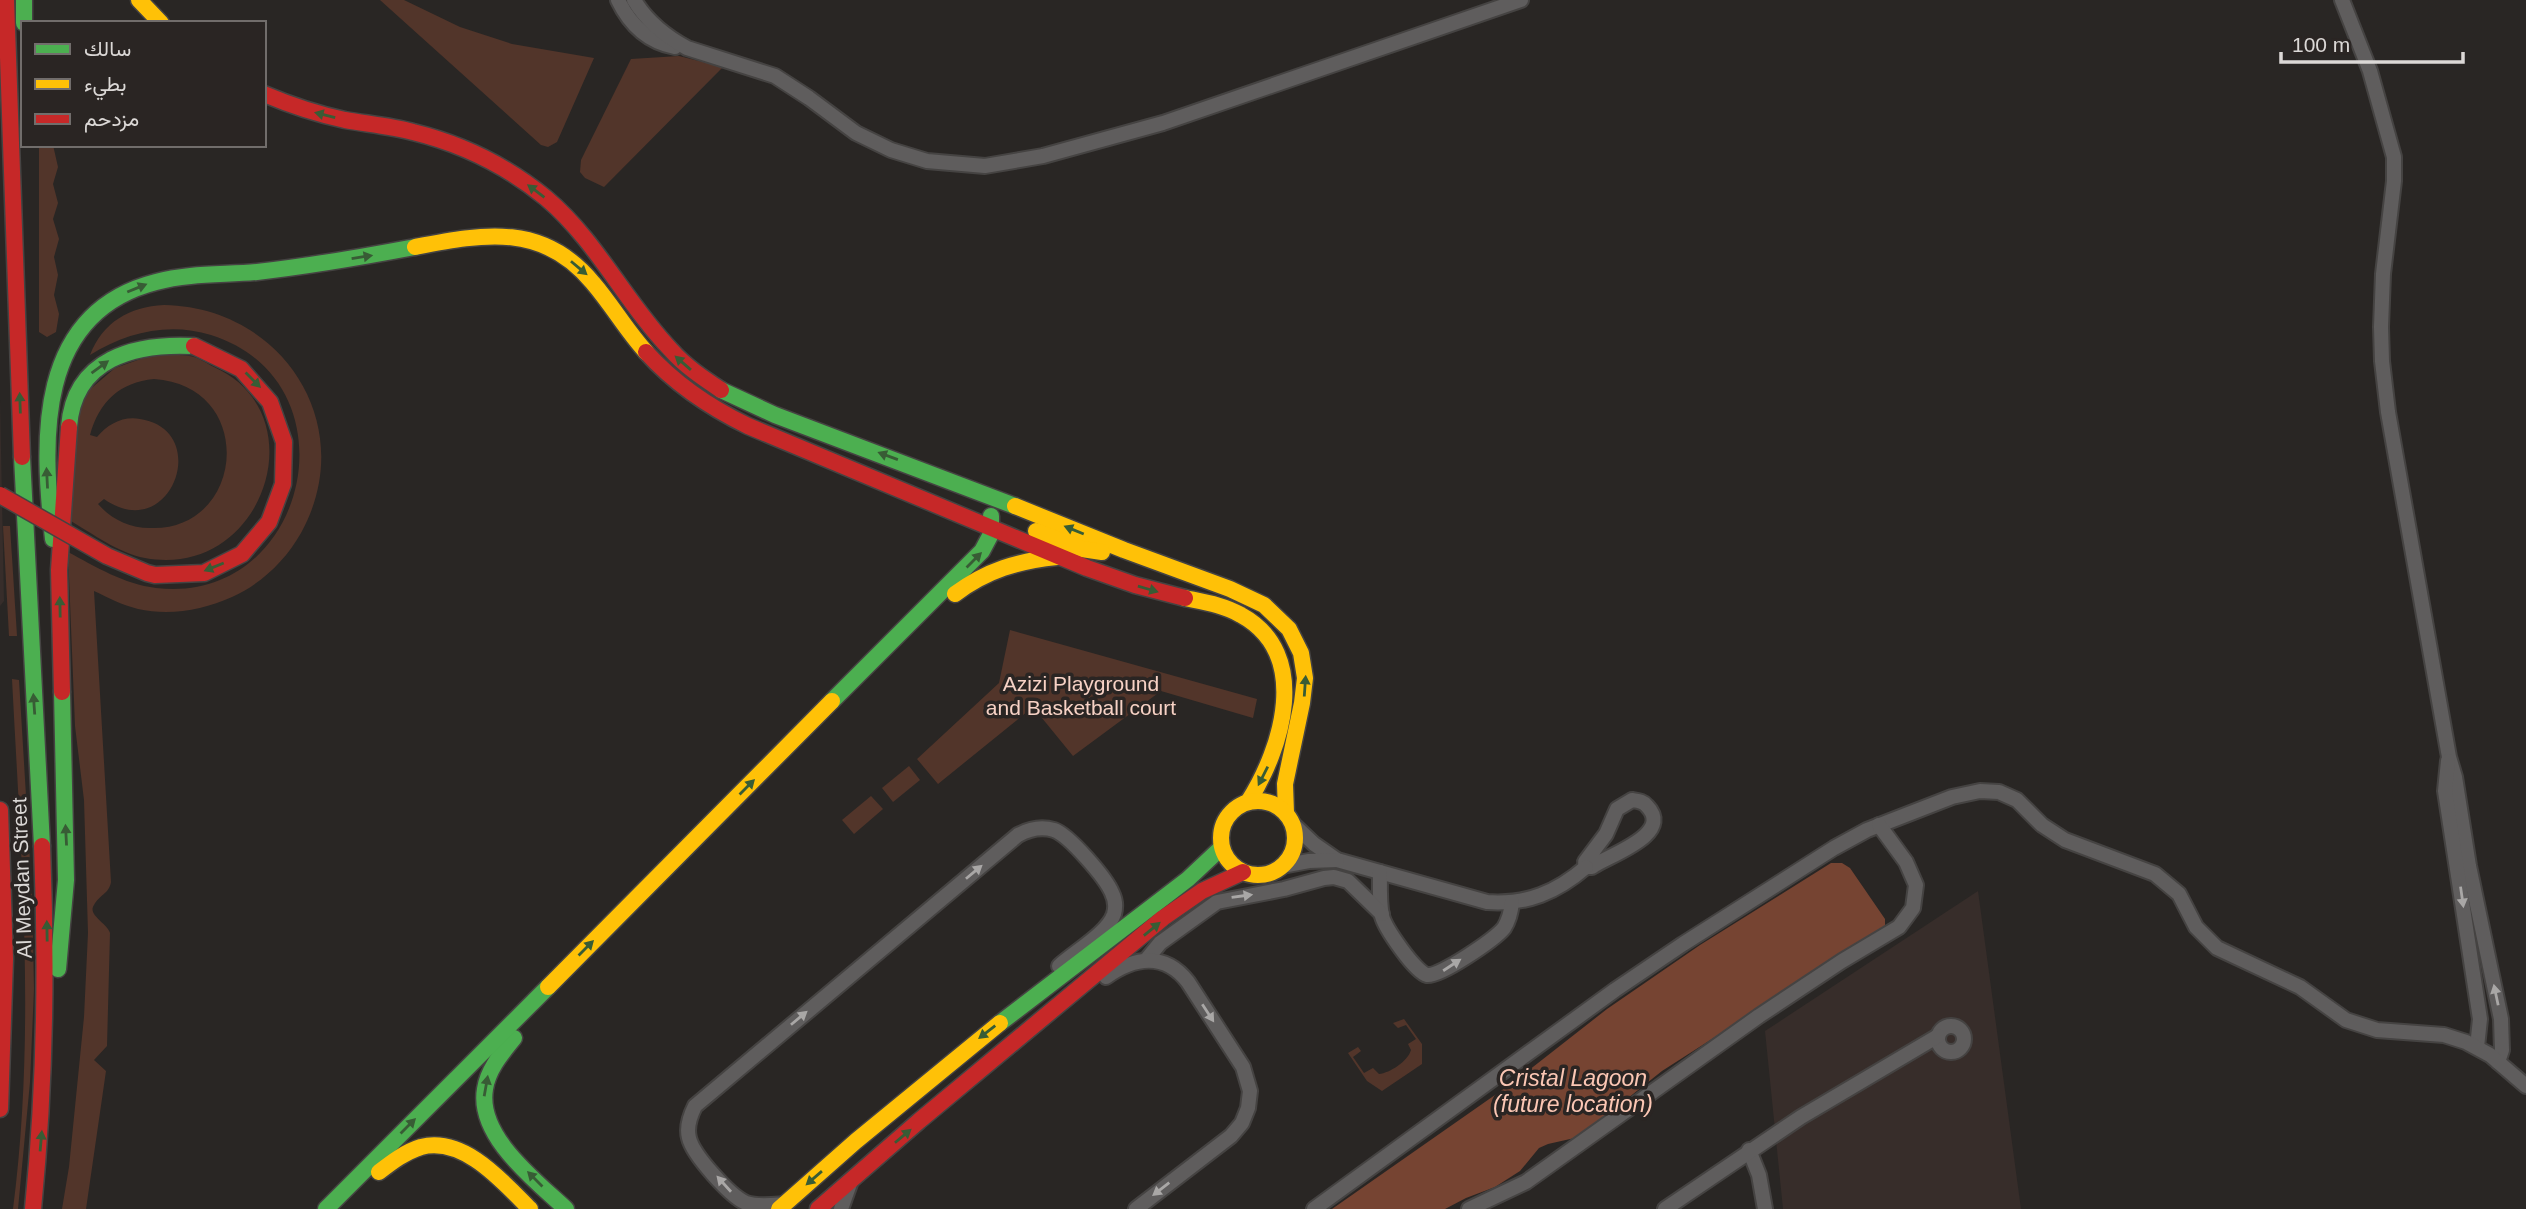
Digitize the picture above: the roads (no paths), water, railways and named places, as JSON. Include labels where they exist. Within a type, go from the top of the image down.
[{"type":"street","name":"Al Meydan Street","points":[[6,0],[26,552],[46,905],[47,1024],[42,1135],[33,1209]]},
{"type":"street","points":[[24,0],[24,21]]},
{"type":"street","points":[[139,0],[159,21]]},
{"type":"street","points":[[618,0],[625,14],[642,32],[664,45],[687,48],[775,76],[809,97],[856,133],[891,150],[946,164],[985,166],[1043,156],[1153,126],[1521,0]]},
{"type":"street","points":[[634,0],[654,25],[687,48]]},
{"type":"street","points":[[2342,0],[2370,71],[2394,157],[2394,181],[2383,274],[2382,361],[2388,412],[2449,757],[2457,788],[2480,1020],[2477,1047]]},
{"type":"street","points":[[266,95],[330,116],[434,137],[495,163],[531,187],[573,223],[608,265],[654,334],[680,361],[709,383],[758,408],[1254,599],[1274,612],[1290,630],[1304,662],[1306,683],[1285,772],[1284,793],[1294,847],[1282,866]]},
{"type":"street","points":[[13,197],[21,146]]},
{"type":"street","points":[[59,570],[50,516],[47,475],[50,393],[65,351],[82,327],[103,307],[128,292],[156,282],[327,263],[498,234],[528,240],[556,251],[575,264],[601,290],[620,321],[646,353],[675,381],[708,405],[744,424],[1061,557],[1138,586],[1231,609],[1250,620],[1267,636],[1282,667],[1286,701],[1270,761],[1248,802]]},
{"type":"street","points":[[0,495],[93,549],[141,572],[166,576],[191,574],[218,566],[242,552],[262,532],[276,509],[285,482],[285,441],[277,414],[254,380],[233,362],[194,346],[156,345],[130,350],[96,369],[79,388],[70,410],[68,422],[59,570],[66,880],[59,967],[47,1024]]},
{"type":"street","points":[[981,492],[999,531]]},
{"type":"street","points":[[329,1205],[912,622],[999,531],[1021,526],[1083,549],[1105,553],[1128,552]]},
{"type":"street","points":[[912,622],[993,569],[1025,560],[1061,557]]},
{"type":"street","points":[[1314,1209],[1649,966],[1834,848],[1879,825],[1961,794],[1990,790],[2017,800],[2042,825],[2065,840],[2145,869],[2165,880],[2179,894],[2202,934],[2217,948],[2300,987],[2346,1020],[2377,1030],[2444,1035],[2477,1047],[2526,1086]]},
{"type":"street","points":[[1337,860],[1282,866],[1268,874],[1243,872],[1229,863],[1221,848],[1223,823],[1233,810],[1248,802],[1272,803],[1314,844],[1337,860],[1475,899],[1512,902],[1548,894],[1570,881],[1586,867],[1590,868],[1644,838],[1653,822],[1647,806],[1632,800],[1621,805],[1606,834],[1586,862],[1586,867]]},
{"type":"street","name":"Al Meydan Street","points":[[0,810],[6,934],[5,1033],[0,1109]]},
{"type":"street","points":[[1469,1209],[1534,1176],[1759,1016],[1899,927],[1913,908],[1916,885],[1906,862],[1879,825]]},
{"type":"street","points":[[1041,989],[1064,961],[1104,929],[1112,919],[1115,908],[1111,889],[1070,840],[1057,831],[1041,828],[1018,835],[695,1106],[689,1119],[689,1139],[695,1152],[739,1199],[750,1204],[782,1207],[917,1089],[1041,989],[1188,879],[1221,848]]},
{"type":"street","points":[[2463,867],[2503,1031],[2498,1062]]},
{"type":"street","points":[[818,1209],[1061,1004],[1198,893],[1243,872]]},
{"type":"street","points":[[1380,872],[1382,914],[1388,930],[1416,968],[1431,975],[1443,971],[1497,935],[1508,920],[1512,902]]},
{"type":"street","points":[[1147,960],[1160,943],[1217,902],[1324,878],[1334,877],[1348,881],[1382,914]]},
{"type":"street","points":[[1061,1004],[1118,969],[1147,960],[1171,966],[1188,982],[1243,1067],[1249,1083],[1250,1099],[1242,1123],[1231,1136],[1136,1209]]},
{"type":"street","points":[[555,979],[538,1012],[496,1059],[486,1080],[484,1102],[488,1123],[498,1141],[566,1209]]},
{"type":"street","points":[[1665,1209],[1749,1150],[1847,1088],[1938,1036]]},
{"type":"street","points":[[329,1205],[364,1185],[398,1156],[418,1148],[439,1146],[460,1150],[478,1160],[530,1209]]},
{"type":"street","points":[[1749,1150],[1759,1175],[1765,1209]]},
{"type":"street","points":[[841,1209],[851,1179]]},
{"type":"water","name":"Cristal Lagoon (future location)","points":[[1831,863],[1842,863],[1850,868],[1885,919],[1885,926],[1879,932],[1662,1071],[1579,1137],[1539,1148],[1520,1171],[1495,1187],[1445,1209],[1332,1209],[1515,1081],[1607,1009],[1700,945]]},
{"type":"park label","name":"Azizi Playground and Basketball court","points":[[1081,696]]}]
